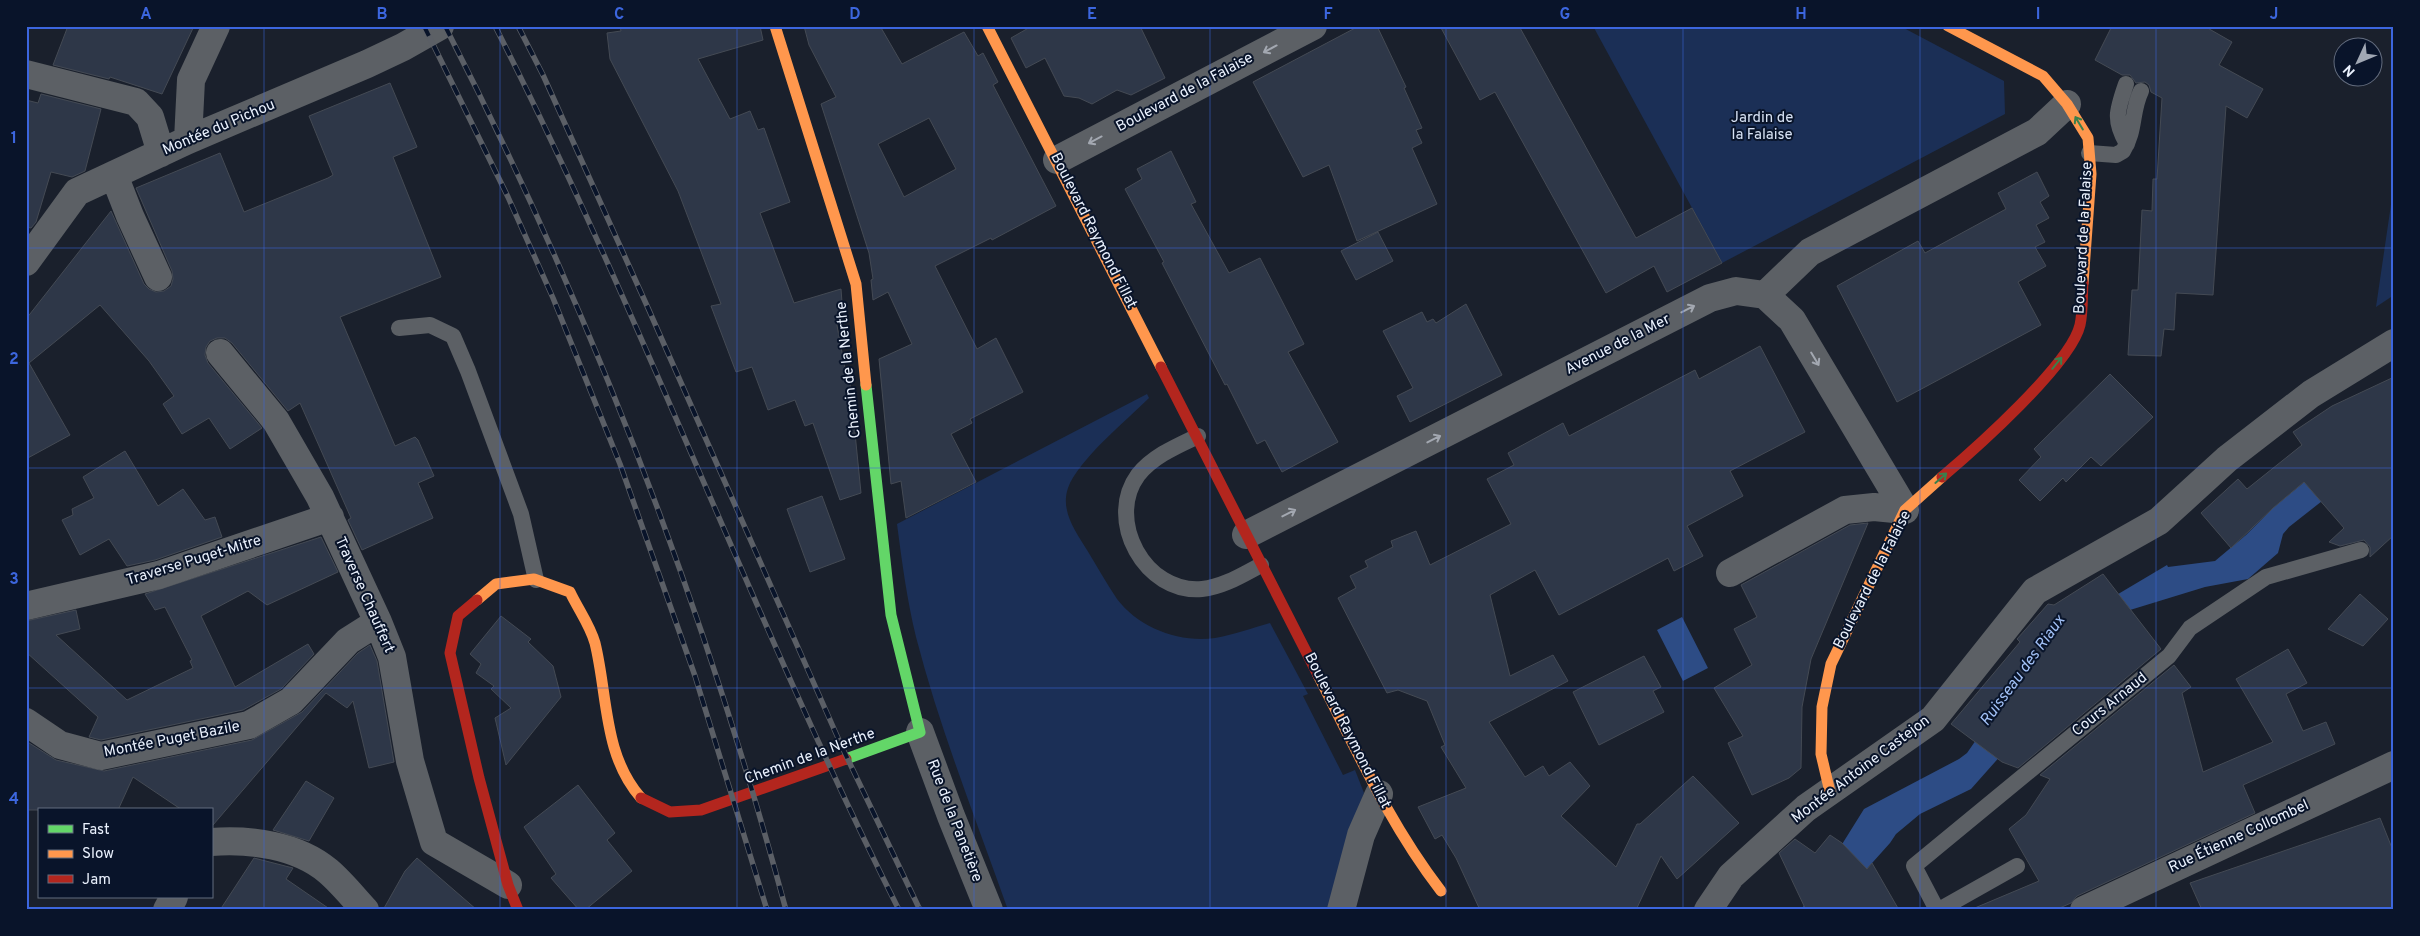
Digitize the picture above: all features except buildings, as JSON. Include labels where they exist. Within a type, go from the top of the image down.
[{"type":"street","points":[[188,140],[191,80],[216,26]]},
{"type":"street","name":"Montée du Pichou","points":[[26,262],[77,192],[188,140],[403,48],[440,26]]},
{"type":"street","name":"Chemin de la Nerthe","points":[[513,898],[479,778],[450,653],[458,616],[496,584],[536,580],[570,592],[595,642],[612,748],[637,794],[654,808],[666,812],[690,813],[714,808],[920,732],[890,605],[881,538],[856,284],[775,26]]},
{"type":"street","name":"Boulevard Raymond Fillat","points":[[987,26],[1198,436],[1261,565],[1379,794],[1414,857],[1441,891]]},
{"type":"street","name":"Boulevard de la Falaise","points":[[1057,160],[1313,26]]},
{"type":"street","name":"Boulevard de la Falaise","points":[[1830,792],[1822,754],[1822,708],[1831,664],[1905,510],[1988,437],[2057,364],[2070,346],[2080,326],[2091,174],[2088,138],[2067,104],[2043,76],[1948,26]]},
{"type":"street","points":[[26,74],[136,102],[150,117],[161,153]]},
{"type":"street","points":[[1905,510],[1792,320],[1765,295],[1810,252],[2036,132],[2067,104]]},
{"type":"street","points":[[114,175],[130,216],[158,277]]},
{"type":"street","name":"Avenue de la Mer","points":[[1246,535],[1710,298],[1736,291],[1765,295]]},
{"type":"street","name":"Montée Antoine Castejon","points":[[1708,910],[1731,876],[1806,808],[1932,719],[2035,591],[2159,522],[2227,459],[2311,394],[2394,344]]},
{"type":"street","name":"Traverse Chauffert","points":[[220,353],[276,422],[330,517],[378,622],[392,657],[410,762],[434,842],[513,898]]},
{"type":"street","points":[[1730,573],[1845,510],[1874,507],[1905,510]]},
{"type":"street","name":"Traverse Puget-Mitre","points":[[26,606],[159,575],[330,517]]},
{"type":"street","name":"Montée Puget Bazile","points":[[26,722],[60,745],[101,756],[249,725],[291,701],[348,641],[378,622]]},
{"type":"street","name":"Rue de la Panetière","points":[[920,732],[950,816],[988,910]]},
{"type":"street","name":"Rue Étienne Collombel","points":[[2084,910],[2394,765]]},
{"type":"street","points":[[1341,910],[1361,835],[1379,794]]},
{"type":"street","points":[[212,842],[239,840],[299,853],[327,870],[365,910]]},
{"type":"street","points":[[167,910],[173,898]]},
{"type":"lane","points":[[2089,153],[2116,154],[2123,151],[2133,131],[2133,88]]},
{"type":"lane","points":[[399,328],[430,325],[453,336],[468,371],[521,514],[536,580]]},
{"type":"lane","points":[[1198,436],[1162,455],[1148,465],[1138,476],[1131,490],[1126,517],[1129,536],[1137,553],[1151,570],[1166,582],[1184,588],[1201,589],[1216,586],[1261,565]]},
{"type":"lane","name":"Cours Arnaud","points":[[2017,866],[1938,910],[1914,866],[2168,656],[2190,628],[2266,577],[2361,550]]},
{"type":"green space","name":"Jardin de la Falaise","points":[[1593,26],[1900,26],[2004,81],[2005,114],[1722,263]]},
{"type":"green space","points":[[2394,184],[2394,295],[2376,307]]},
{"type":"green space","points":[[1147,394],[1149,398],[1092,453],[1073,477],[1066,497],[1070,521],[1117,599],[1126,609],[1148,625],[1174,636],[1201,639],[1222,637],[1270,623],[1308,694],[1303,696],[1343,775],[1355,770],[1364,793],[1328,910],[1008,910],[959,774],[936,706],[916,637],[907,595],[897,524]]},
{"type":"shaded area","points":[[2319,470],[2359,472],[2289,527],[2283,534],[2278,553],[2248,579],[2205,587],[2130,610],[1971,789],[1920,814],[1896,834],[1830,910],[1801,910],[1864,809],[1967,753],[2026,668],[2098,606],[2167,565],[2168,567],[2215,561],[2246,535],[2275,506]]},
{"type":"shaded area","points":[[1682,617],[1708,668],[1683,681],[1657,630]]},
{"type":"railway","points":[[424,26],[508,197],[553,298],[620,464],[695,676],[767,910]]},
{"type":"railway","points":[[445,26],[498,132],[548,240],[595,349],[639,459],[680,570],[718,683],[754,796],[786,910]]},
{"type":"railway","points":[[495,26],[549,135],[600,245],[795,690],[899,910]]},
{"type":"railway","points":[[518,26],[543,75],[648,308],[842,747],[920,910]]},
{"type":"traffic: fast","points":[[846,759],[920,732],[891,615],[866,385]]},
{"type":"traffic: slow","points":[[775,26],[856,284],[866,385]]},
{"type":"traffic: slow","points":[[987,26],[1161,367]]},
{"type":"traffic: slow","points":[[1948,26],[2043,76],[2067,104],[2088,138],[2091,174],[2083,283]]},
{"type":"traffic: slow","points":[[1830,792],[1821,754],[1822,707],[1831,664],[1905,510],[1942,477]]},
{"type":"traffic: slow","points":[[477,600],[496,584],[534,579],[570,592],[587,623],[595,643],[613,744],[629,781],[641,798]]},
{"type":"traffic: slow","points":[[1318,675],[1390,813],[1441,891]]},
{"type":"traffic: jam","points":[[1942,477],[2020,405],[2041,383],[2073,342],[2080,325],[2083,283]]},
{"type":"traffic: jam","points":[[1161,367],[1318,675]]},
{"type":"traffic: jam","points":[[477,600],[458,616],[450,653],[479,778],[508,885],[518,910]]},
{"type":"traffic: jam","points":[[641,798],[670,812],[701,810],[846,759]]},
{"type":"water label","name":"Ruisseau des Riaux","points":[[2023,671]]}]
